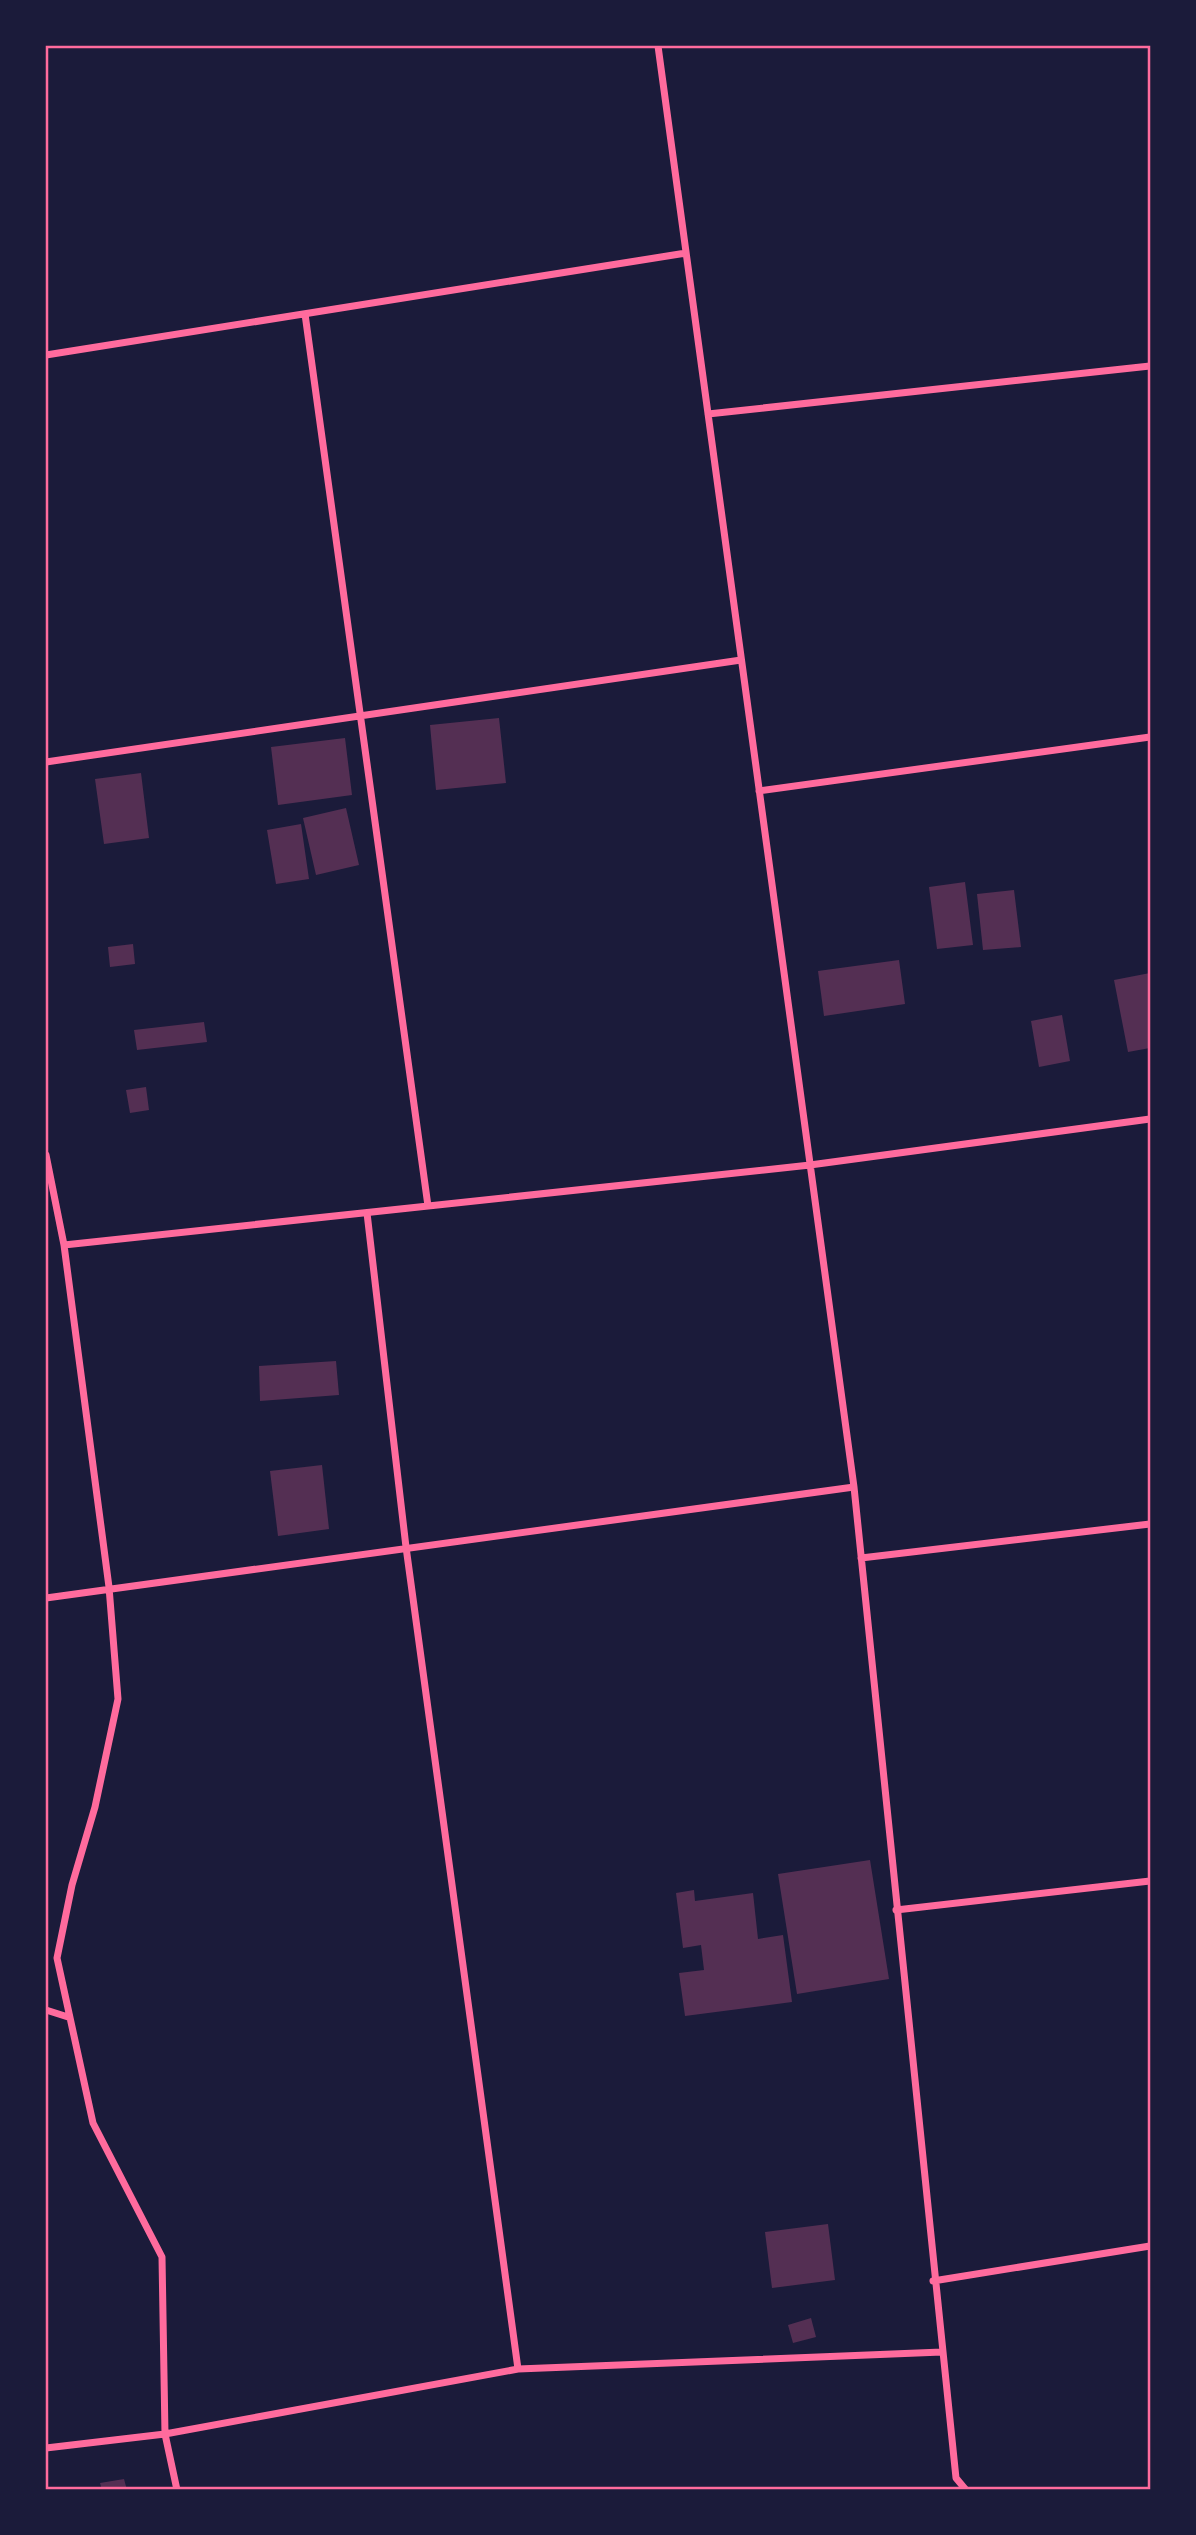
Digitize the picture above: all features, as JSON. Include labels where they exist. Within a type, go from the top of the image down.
[{"type":"street","points":[[658,46],[854,1487],[933,2281],[956,2478],[966,2490]]},
{"type":"street","points":[[46,355],[686,253]]},
{"type":"street","points":[[305,314],[428,1206]]},
{"type":"street","points":[[708,414],[1150,366]]},
{"type":"street","points":[[46,762],[741,660]]},
{"type":"street","points":[[759,791],[1150,737]]},
{"type":"street","points":[[64,1245],[810,1165],[1150,1119]]},
{"type":"street","points":[[46,1155],[64,1245],[109,1587],[118,1699],[95,1807],[72,1885],[57,1958],[93,2123],[162,2258],[165,2434],[177,2490]]},
{"type":"street","points":[[367,1213],[406,1547],[518,2369]]},
{"type":"street","points":[[46,1598],[109,1587],[854,1487]]},
{"type":"street","points":[[861,1558],[1150,1524]]},
{"type":"street","points":[[896,1910],[1150,1881]]},
{"type":"street","points":[[46,2010],[68,2017]]},
{"type":"street","points":[[933,2281],[1150,2246]]},
{"type":"street","points":[[46,2448],[165,2434],[518,2369],[942,2352]]},
{"type":"building","points":[[499,718],[506,783],[436,790],[430,725]]},
{"type":"building","points":[[345,738],[352,795],[278,805],[271,747]]},
{"type":"building","points":[[141,773],[149,838],[104,844],[95,779]]},
{"type":"building","points":[[346,808],[359,865],[316,875],[303,818]]},
{"type":"building","points":[[301,824],[309,879],[276,884],[267,830]]},
{"type":"building","points":[[965,882],[973,945],[937,949],[929,887]]},
{"type":"building","points":[[1014,890],[1021,947],[983,950],[977,894]]},
{"type":"building","points":[[133,944],[135,964],[110,967],[108,947]]},
{"type":"building","points":[[899,960],[905,1004],[824,1016],[818,971]]},
{"type":"building","points":[[1150,973],[1150,1048],[1128,1052],[1114,980]]},
{"type":"building","points":[[1062,1015],[1070,1061],[1039,1067],[1031,1021]]},
{"type":"building","points":[[204,1022],[207,1042],[137,1050],[134,1030]]},
{"type":"building","points":[[146,1087],[149,1110],[130,1113],[126,1090]]},
{"type":"building","points":[[336,1361],[339,1395],[260,1401],[259,1366]]},
{"type":"building","points":[[322,1465],[329,1529],[278,1536],[270,1471]]},
{"type":"building","points":[[870,1860],[889,1979],[797,1994],[778,1874]]},
{"type":"building","points":[[694,1890],[695,1901],[753,1893],[758,1939],[783,1935],[792,2002],[685,2016],[679,1973],[704,1970],[701,1945],[683,1948],[676,1893]]},
{"type":"building","points":[[828,2224],[835,2280],[772,2288],[765,2232]]},
{"type":"building","points":[[811,2318],[816,2337],[793,2343],[788,2325]]},
{"type":"building","points":[[124,2479],[127,2490],[102,2490],[100,2483]]}]
